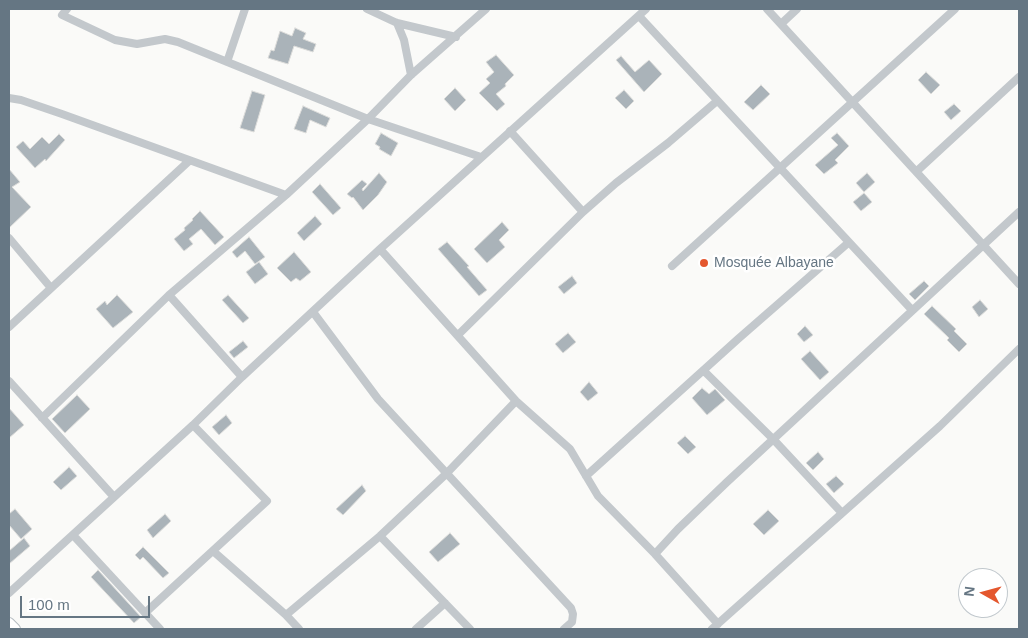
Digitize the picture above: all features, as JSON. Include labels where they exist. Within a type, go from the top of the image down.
[{"type":"street","points":[[67,9],[62,15],[115,40],[137,44],[168,39],[178,42],[368,119],[481,158]]},
{"type":"street","points":[[227,62],[245,9]]},
{"type":"street","points":[[371,9],[396,23],[456,37]]},
{"type":"street","points":[[42,418],[170,295],[286,195],[368,119],[411,75],[486,9]]},
{"type":"street","points":[[9,593],[194,425],[242,377],[380,250],[646,9]]},
{"type":"street","points":[[767,9],[1019,284]]},
{"type":"street","points":[[781,24],[797,9]]},
{"type":"street","points":[[672,266],[955,9]]},
{"type":"street","points":[[639,16],[912,310]]},
{"type":"street","points":[[396,23],[404,40],[411,75]]},
{"type":"street","points":[[917,171],[1019,77]]},
{"type":"street","points":[[9,98],[62,114],[286,195]]},
{"type":"street","points":[[458,335],[583,212],[717,101]]},
{"type":"street","points":[[510,131],[583,212]]},
{"type":"street","points":[[9,326],[188,161]]},
{"type":"street","points":[[655,554],[678,529],[1019,212]]},
{"type":"street","points":[[9,238],[51,288]]},
{"type":"street","points":[[586,476],[848,243]]},
{"type":"street","points":[[380,250],[516,401],[570,449],[598,496],[655,554],[715,627],[940,426],[1019,348]]},
{"type":"street","points":[[170,295],[242,377]]},
{"type":"street","points":[[313,312],[378,399],[571,608],[573,614],[572,622],[564,629]]},
{"type":"street","points":[[704,371],[774,440],[842,513]]},
{"type":"street","points":[[9,381],[114,497]]},
{"type":"street","points":[[286,615],[380,536],[446,474],[516,401]]},
{"type":"street","points":[[145,613],[267,502],[194,425]]},
{"type":"street","points":[[73,535],[160,629]]},
{"type":"street","points":[[380,536],[470,629]]},
{"type":"street","points":[[213,551],[286,615],[299,629]]},
{"type":"street","points":[[416,629],[445,603]]},
{"type":"street","points":[[9,623],[15,629]]},
{"type":"building","points":[[295,28],[306,33],[303,39],[316,44],[313,52],[294,46],[288,64],[268,58],[271,50],[274,51],[280,31],[292,36]]},
{"type":"building","points":[[496,55],[514,75],[505,84],[506,86],[496,94],[505,104],[497,111],[479,93],[490,83],[486,79],[494,72],[486,62]]},
{"type":"building","points":[[621,56],[635,72],[649,60],[662,74],[644,92],[616,60]]},
{"type":"building","points":[[926,72],[940,85],[931,94],[918,80]]},
{"type":"building","points":[[761,85],[770,94],[753,110],[744,102]]},
{"type":"building","points":[[455,88],[466,100],[455,111],[444,99]]},
{"type":"building","points":[[624,90],[634,101],[626,109],[615,98]]},
{"type":"building","points":[[252,91],[265,95],[254,132],[240,128]]},
{"type":"building","points":[[954,104],[961,111],[951,120],[944,112]]},
{"type":"building","points":[[303,106],[330,118],[326,127],[310,120],[306,133],[294,129]]},
{"type":"building","points":[[381,133],[398,143],[391,156],[379,149],[380,147],[375,144]]},
{"type":"building","points":[[837,133],[849,146],[835,160],[838,163],[824,174],[815,165],[838,145],[831,138]]},
{"type":"building","points":[[59,134],[65,140],[46,161],[45,159],[35,168],[16,147],[23,141],[30,149],[42,137],[49,144]]},
{"type":"building","points":[[9,169],[20,182],[12,187],[31,207],[9,228]]},
{"type":"building","points":[[379,173],[387,182],[378,195],[363,210],[353,197],[347,194],[362,180],[367,184],[362,189],[363,191]]},
{"type":"building","points":[[867,173],[875,182],[864,192],[856,183]]},
{"type":"building","points":[[320,184],[341,208],[333,215],[312,192]]},
{"type":"building","points":[[864,193],[872,202],[861,211],[853,202]]},
{"type":"building","points":[[200,211],[224,237],[215,245],[201,229],[189,239],[193,244],[184,251],[174,239],[185,230],[184,228]]},
{"type":"building","points":[[315,216],[322,224],[304,241],[297,233]]},
{"type":"building","points":[[502,222],[509,230],[499,240],[505,247],[487,263],[474,249]]},
{"type":"building","points":[[249,237],[265,257],[255,264],[245,251],[237,258],[232,252]]},
{"type":"building","points":[[447,242],[469,266],[467,267],[487,290],[479,296],[438,249]]},
{"type":"building","points":[[294,252],[311,272],[300,281],[296,278],[291,282],[277,268]]},
{"type":"building","points":[[259,262],[268,274],[255,284],[246,272]]},
{"type":"building","points":[[572,276],[577,283],[564,294],[558,287]]},
{"type":"building","points":[[924,281],[929,286],[915,300],[909,294]]},
{"type":"building","points":[[117,295],[133,312],[113,328],[96,309],[105,301],[107,305]]},
{"type":"building","points":[[228,295],[249,318],[243,323],[222,300]]},
{"type":"building","points":[[980,300],[988,309],[979,317],[972,307]]},
{"type":"building","points":[[932,306],[956,329],[954,331],[967,344],[959,352],[947,340],[949,338],[924,314]]},
{"type":"building","points":[[805,326],[813,335],[804,342],[797,334]]},
{"type":"building","points":[[568,333],[576,342],[563,353],[555,344]]},
{"type":"building","points":[[243,341],[248,347],[234,358],[229,352]]},
{"type":"building","points":[[810,351],[829,372],[820,380],[801,359]]},
{"type":"building","points":[[589,382],[598,393],[588,401],[580,392]]},
{"type":"building","points":[[702,388],[709,394],[715,389],[725,400],[707,415],[692,398]]},
{"type":"building","points":[[77,395],[90,409],[65,433],[52,419]]},
{"type":"building","points":[[9,408],[24,425],[9,438]]},
{"type":"building","points":[[226,415],[232,423],[219,435],[212,427]]},
{"type":"building","points":[[685,436],[696,447],[688,454],[677,443]]},
{"type":"building","points":[[818,452],[824,459],[813,470],[806,463]]},
{"type":"building","points":[[69,467],[77,476],[61,490],[53,482]]},
{"type":"building","points":[[836,476],[844,484],[834,493],[826,484]]},
{"type":"building","points":[[362,485],[366,491],[343,515],[336,509]]},
{"type":"building","points":[[15,509],[32,529],[21,539],[9,525],[9,514]]},
{"type":"building","points":[[768,510],[779,521],[764,535],[753,524]]},
{"type":"building","points":[[165,514],[171,521],[153,538],[147,530]]},
{"type":"building","points":[[450,533],[460,544],[438,562],[429,552]]},
{"type":"building","points":[[24,538],[30,546],[9,564],[9,551]]},
{"type":"building","points":[[143,547],[169,573],[163,578],[143,557],[140,560],[135,555]]},
{"type":"building","points":[[98,570],[141,617],[134,623],[91,577]]},
{"type":"place","name":"Mosquée Albayane","points":[[704,263]]}]
